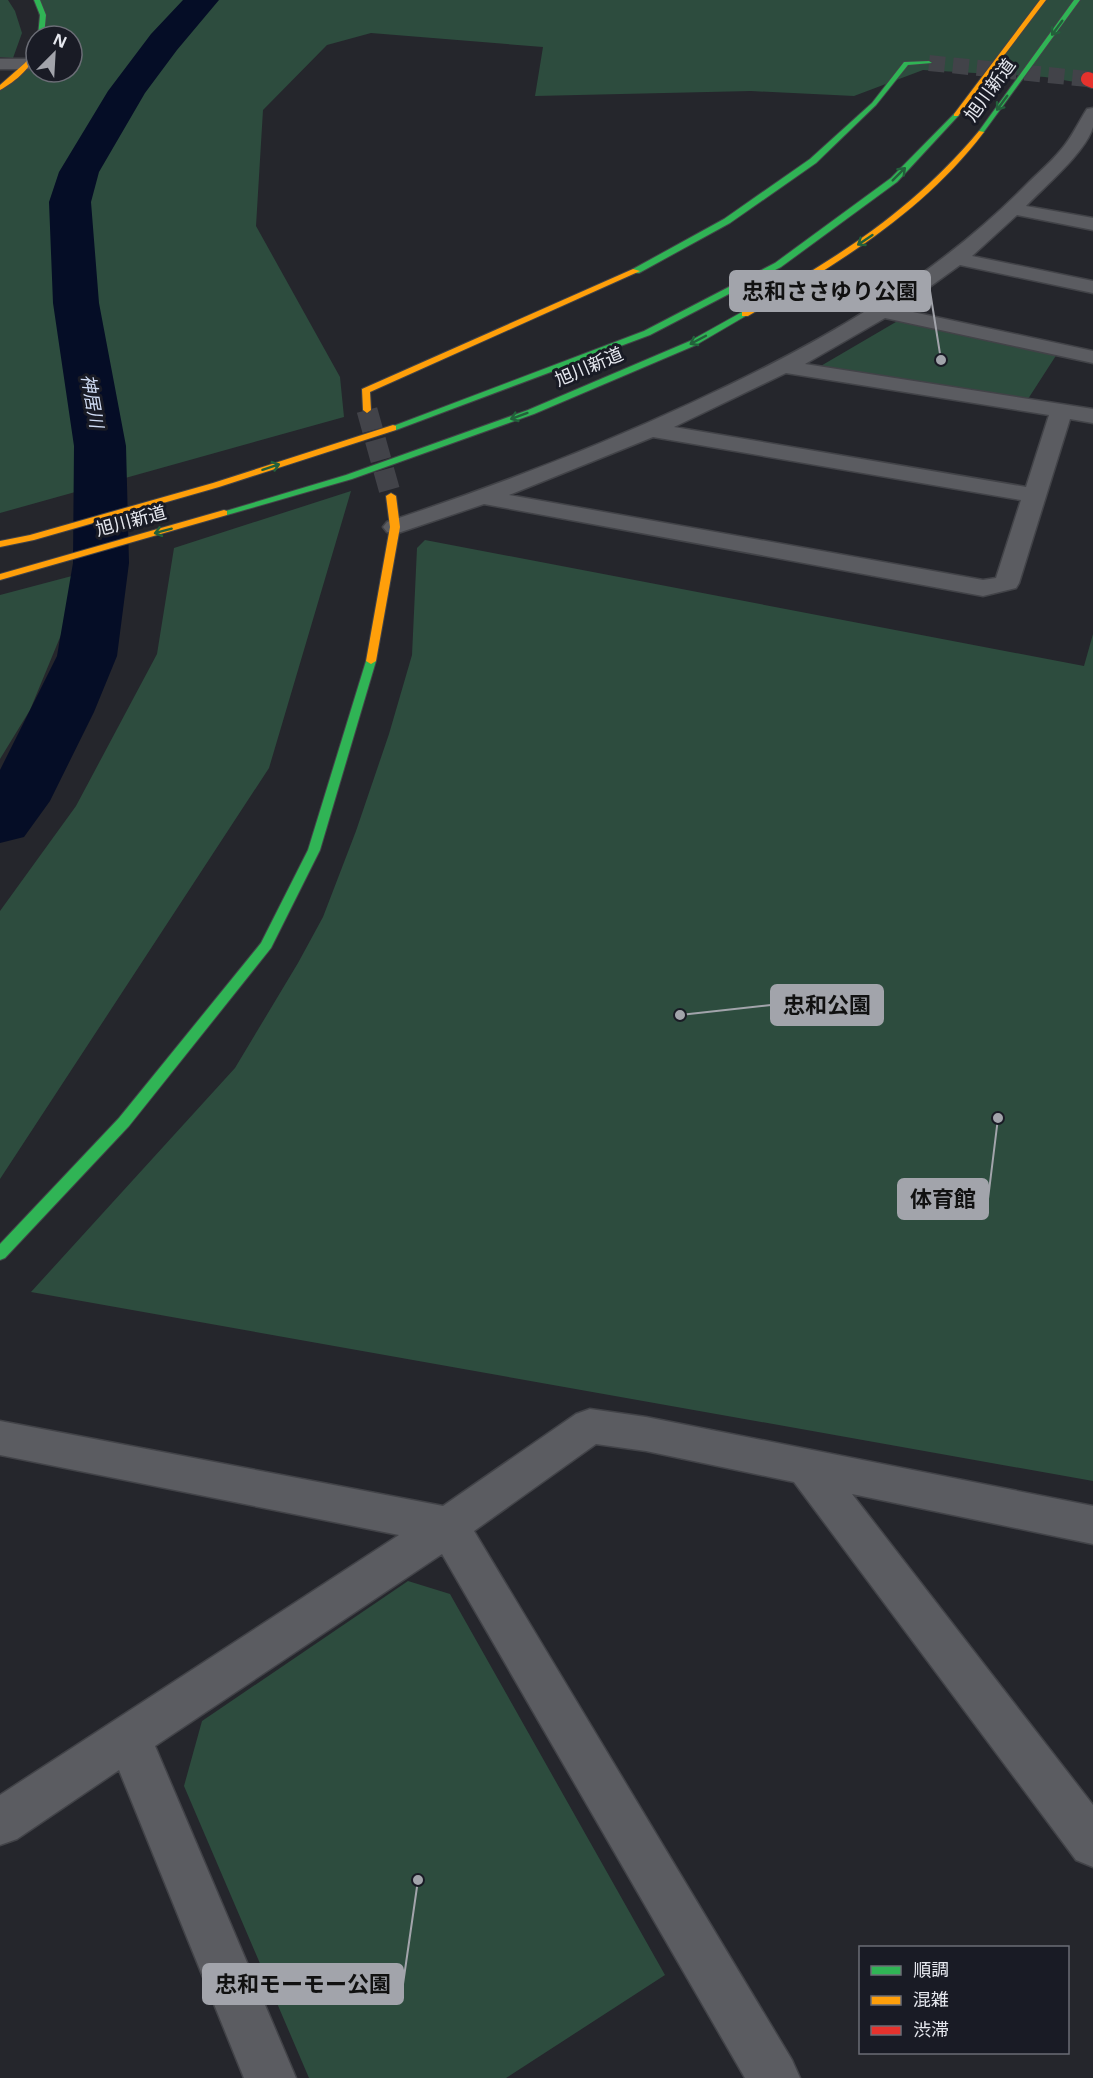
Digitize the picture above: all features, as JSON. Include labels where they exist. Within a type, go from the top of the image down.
[{"type":"main road","points":[[37,0],[43,15],[42,24]]},
{"type":"main road","name":"旭川新道","points":[[0,544],[31,538],[216,485],[421,419],[647,333],[778,265],[894,180],[952,120],[1043,0]]},
{"type":"main road","name":"旭川新道","points":[[0,577],[349,477],[531,412],[702,337],[808,278],[883,228],[933,186],[974,143],[1077,0]]},
{"type":"main road","points":[[367,410],[365,391],[630,274],[727,221],[813,161],[874,104],[906,63],[929,63]]},
{"type":"main road","points":[[0,88],[24,67]]},
{"type":"main road","points":[[0,1254],[124,1122],[266,945],[314,850],[369,674],[395,527],[391,496]]},
{"type":"street","points":[[0,64],[24,64]]},
{"type":"street","points":[[395,527],[487,498],[652,430],[785,367],[882,311],[957,259],[1076,154],[1093,113]]},
{"type":"street","points":[[1015,209],[1093,224]]},
{"type":"street","points":[[957,259],[1093,287]]},
{"type":"street","points":[[882,311],[1093,357]]},
{"type":"street","points":[[785,367],[1093,416]]},
{"type":"street","points":[[487,498],[983,588],[1007,583],[1060,411]]},
{"type":"street","points":[[652,430],[1033,495]]},
{"type":"street","points":[[0,1822],[448,1526],[590,1426],[646,1434],[1093,1525]]},
{"type":"street","points":[[0,1438],[448,1526],[774,2078]]},
{"type":"street","points":[[806,1466],[1093,1843]]},
{"type":"street","points":[[128,1737],[270,2078]]},
{"type":"green space","points":[[0,0],[8,0],[15,11],[22,33],[13,58],[0,57]]},
{"type":"green space","points":[[37,0],[1093,0],[1093,85],[1045,77],[923,70],[854,96],[751,91],[535,96],[543,47],[371,33],[327,45],[263,110],[256,226],[340,377],[344,417],[0,513],[0,90],[24,63],[24,84],[84,84],[84,24],[40,24]]},
{"type":"green space","points":[[901,319],[1057,354],[1028,399],[819,367]]},
{"type":"green space","points":[[351,491],[269,768],[0,1179],[0,911],[76,806],[157,654],[174,548]]},
{"type":"green space","points":[[425,540],[1084,666],[1093,634],[1093,1481],[31,1292],[235,1068],[323,917],[356,831],[389,734],[412,655],[417,548]]},
{"type":"green space","points":[[87,572],[30,710],[0,759],[0,595]]},
{"type":"green space","points":[[408,1581],[450,1594],[665,1975],[506,2078],[309,2078],[184,1786],[202,1721]]},
{"type":"waterway","name":"神居川","points":[[0,822],[17,801],[62,712],[87,656],[101,563],[100,446],[76,303],[70,202],[79,172],[127,91],[164,42],[202,0]]},
{"type":"tunnel","points":[[929,63],[1088,79]]},
{"type":"tunnel","points":[[367,410],[391,496]]},
{"type":"traffic: fast","points":[[37,0],[43,15],[42,24]]},
{"type":"traffic: fast","points":[[981,132],[1077,0]]},
{"type":"traffic: fast","points":[[636,271],[727,221],[813,161],[874,104],[906,63],[929,63]]},
{"type":"traffic: fast","points":[[393,428],[647,333],[778,265],[894,180],[956,115]]},
{"type":"traffic: fast","points":[[224,513],[349,477],[531,412],[693,343],[745,314]]},
{"type":"traffic: fast","points":[[0,1254],[124,1122],[266,945],[314,850],[371,661]]},
{"type":"traffic: slow","points":[[956,115],[1043,0]]},
{"type":"traffic: slow","points":[[0,88],[24,67]]},
{"type":"traffic: slow","points":[[745,314],[841,256],[903,212],[931,188],[981,132]]},
{"type":"traffic: slow","points":[[367,410],[365,391],[636,271]]},
{"type":"traffic: slow","points":[[0,544],[31,538],[216,485],[393,428]]},
{"type":"traffic: slow","points":[[371,661],[395,527],[391,496]]},
{"type":"traffic: slow","points":[[0,577],[224,513]]},
{"type":"traffic: jam","points":[[1088,79],[1093,81]]},
{"type":"place","name":"忠和ささゆり公園","points":[[941,360]]},
{"type":"place","name":"忠和公園","points":[[680,1015]]},
{"type":"place","name":"体育館","points":[[998,1118]]},
{"type":"place","name":"忠和モーモー公園","points":[[418,1880]]}]
